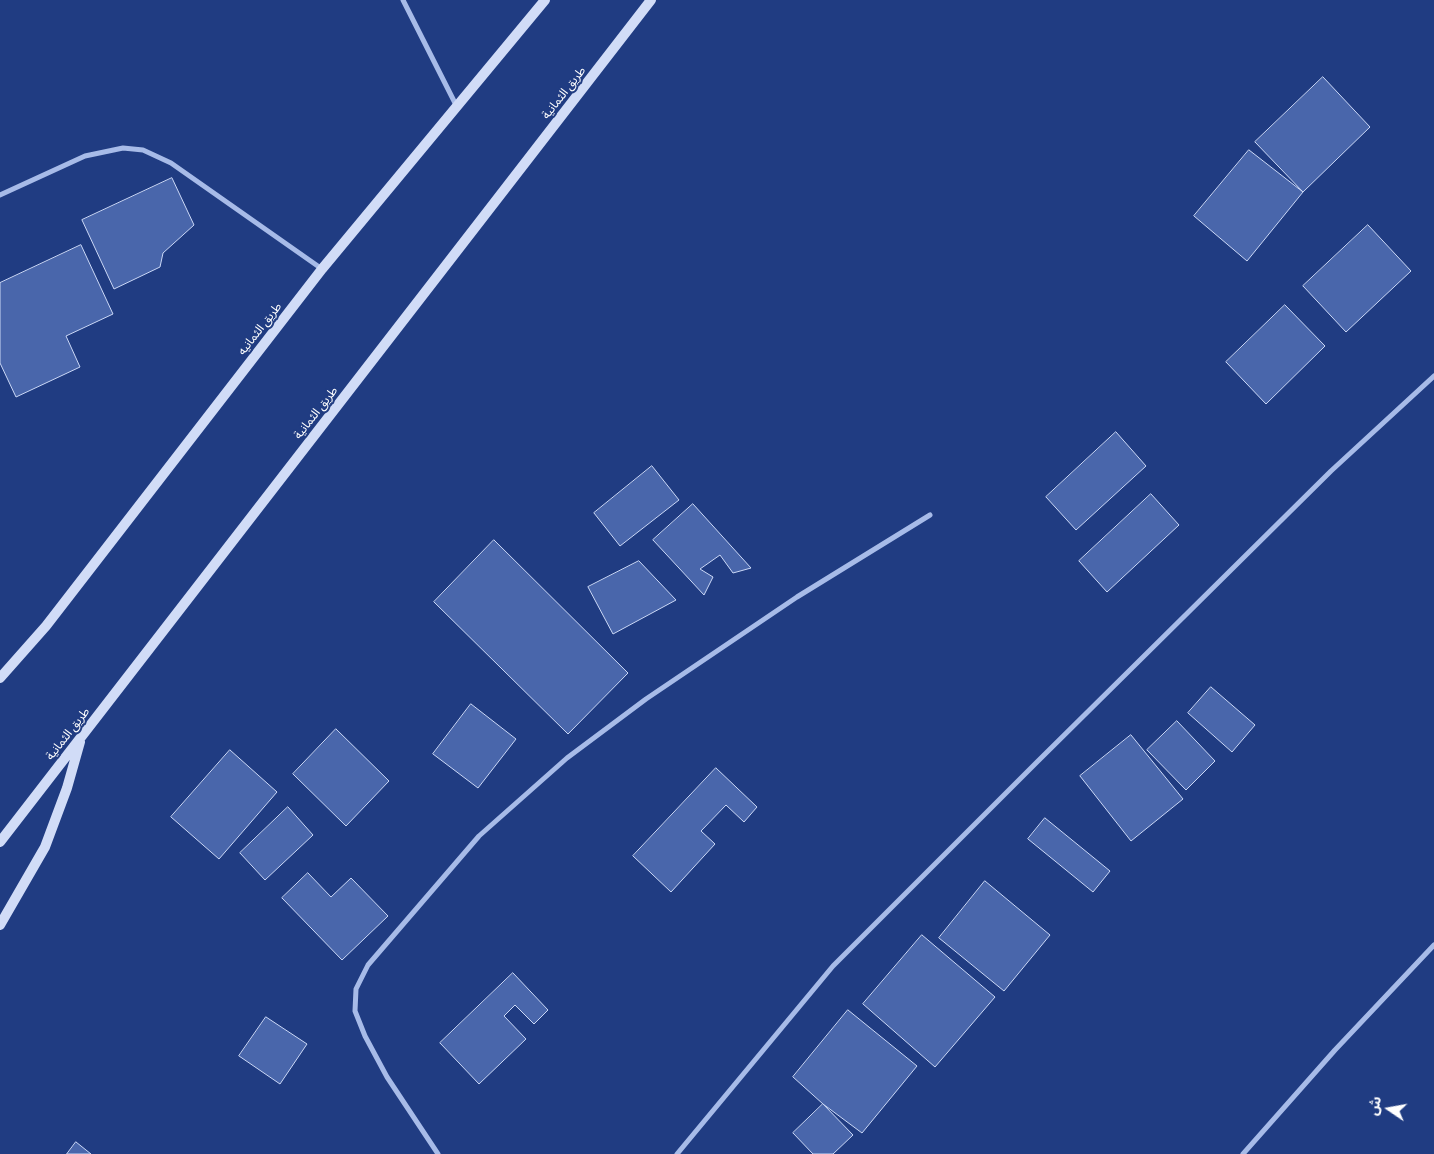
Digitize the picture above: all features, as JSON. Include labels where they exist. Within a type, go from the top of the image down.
[{"type":"street","points":[[403,0],[456,106]]},
{"type":"street","name":"طريق الثمانيه","points":[[0,678],[46,626],[322,269],[545,0]]},
{"type":"street","name":"طريق الثمانية","points":[[0,842],[651,0]]},
{"type":"street","points":[[0,195],[85,156],[123,148],[143,150],[171,163],[322,269]]},
{"type":"street","points":[[677,1154],[834,966],[1296,506],[1434,376]]},
{"type":"street","points":[[438,1154],[387,1077],[365,1036],[355,1011],[356,990],[368,966],[479,836],[567,758],[646,699],[782,608],[930,515]]},
{"type":"street","points":[[0,672],[11,665]]},
{"type":"street","points":[[0,925],[45,846],[67,788],[82,736]]},
{"type":"street","points":[[1243,1154],[1335,1050],[1434,945]]},
{"type":"building","points":[[1323,77],[1370,127],[1303,192],[1255,142]]},
{"type":"building","points":[[1249,150],[1303,192],[1247,261],[1194,216]]},
{"type":"building","points":[[172,178],[194,225],[163,253],[160,267],[114,289],[82,220]]},
{"type":"building","points":[[1368,225],[1411,271],[1346,332],[1303,286]]},
{"type":"building","points":[[81,245],[113,314],[66,336],[80,367],[16,397],[0,363],[0,283]]},
{"type":"building","points":[[1285,305],[1325,346],[1266,404],[1226,362]]},
{"type":"building","points":[[1116,432],[1146,466],[1076,530],[1046,497]]},
{"type":"building","points":[[652,466],[679,500],[620,546],[594,513]]},
{"type":"building","points":[[1151,494],[1179,525],[1107,592],[1079,561]]},
{"type":"building","points":[[693,504],[751,568],[733,573],[720,555],[700,569],[713,577],[704,595],[653,540]]},
{"type":"building","points":[[494,540],[628,673],[568,734],[434,602]]},
{"type":"building","points":[[639,561],[676,600],[613,634],[588,587]]},
{"type":"building","points":[[1211,687],[1255,725],[1232,752],[1188,713]]},
{"type":"building","points":[[471,704],[516,739],[478,788],[433,754]]},
{"type":"building","points":[[1177,721],[1215,761],[1186,790],[1147,750]]},
{"type":"building","points":[[336,729],[389,781],[346,826],[293,774]]},
{"type":"building","points":[[1131,735],[1183,799],[1131,841],[1080,776]]},
{"type":"building","points":[[230,750],[277,792],[219,859],[171,817]]},
{"type":"building","points":[[716,768],[757,807],[744,822],[726,805],[701,831],[715,844],[671,892],[633,856]]},
{"type":"building","points":[[288,807],[313,835],[265,880],[240,853]]},
{"type":"building","points":[[1045,818],[1110,871],[1093,892],[1028,839]]},
{"type":"building","points":[[308,873],[331,897],[351,878],[388,916],[342,960],[282,898]]},
{"type":"building","points":[[985,881],[1050,935],[1004,991],[939,938]]},
{"type":"building","points":[[922,935],[995,997],[935,1067],[863,1004]]},
{"type":"building","points":[[513,973],[548,1010],[534,1024],[515,1005],[504,1016],[526,1039],[479,1084],[440,1043]]},
{"type":"building","points":[[848,1010],[917,1066],[862,1133],[823,1104],[793,1077]]},
{"type":"building","points":[[266,1017],[307,1044],[280,1084],[239,1056]]},
{"type":"building","points":[[823,1104],[853,1135],[833,1154],[813,1154],[793,1133]]},
{"type":"building","points":[[76,1142],[91,1154],[67,1154]]}]
